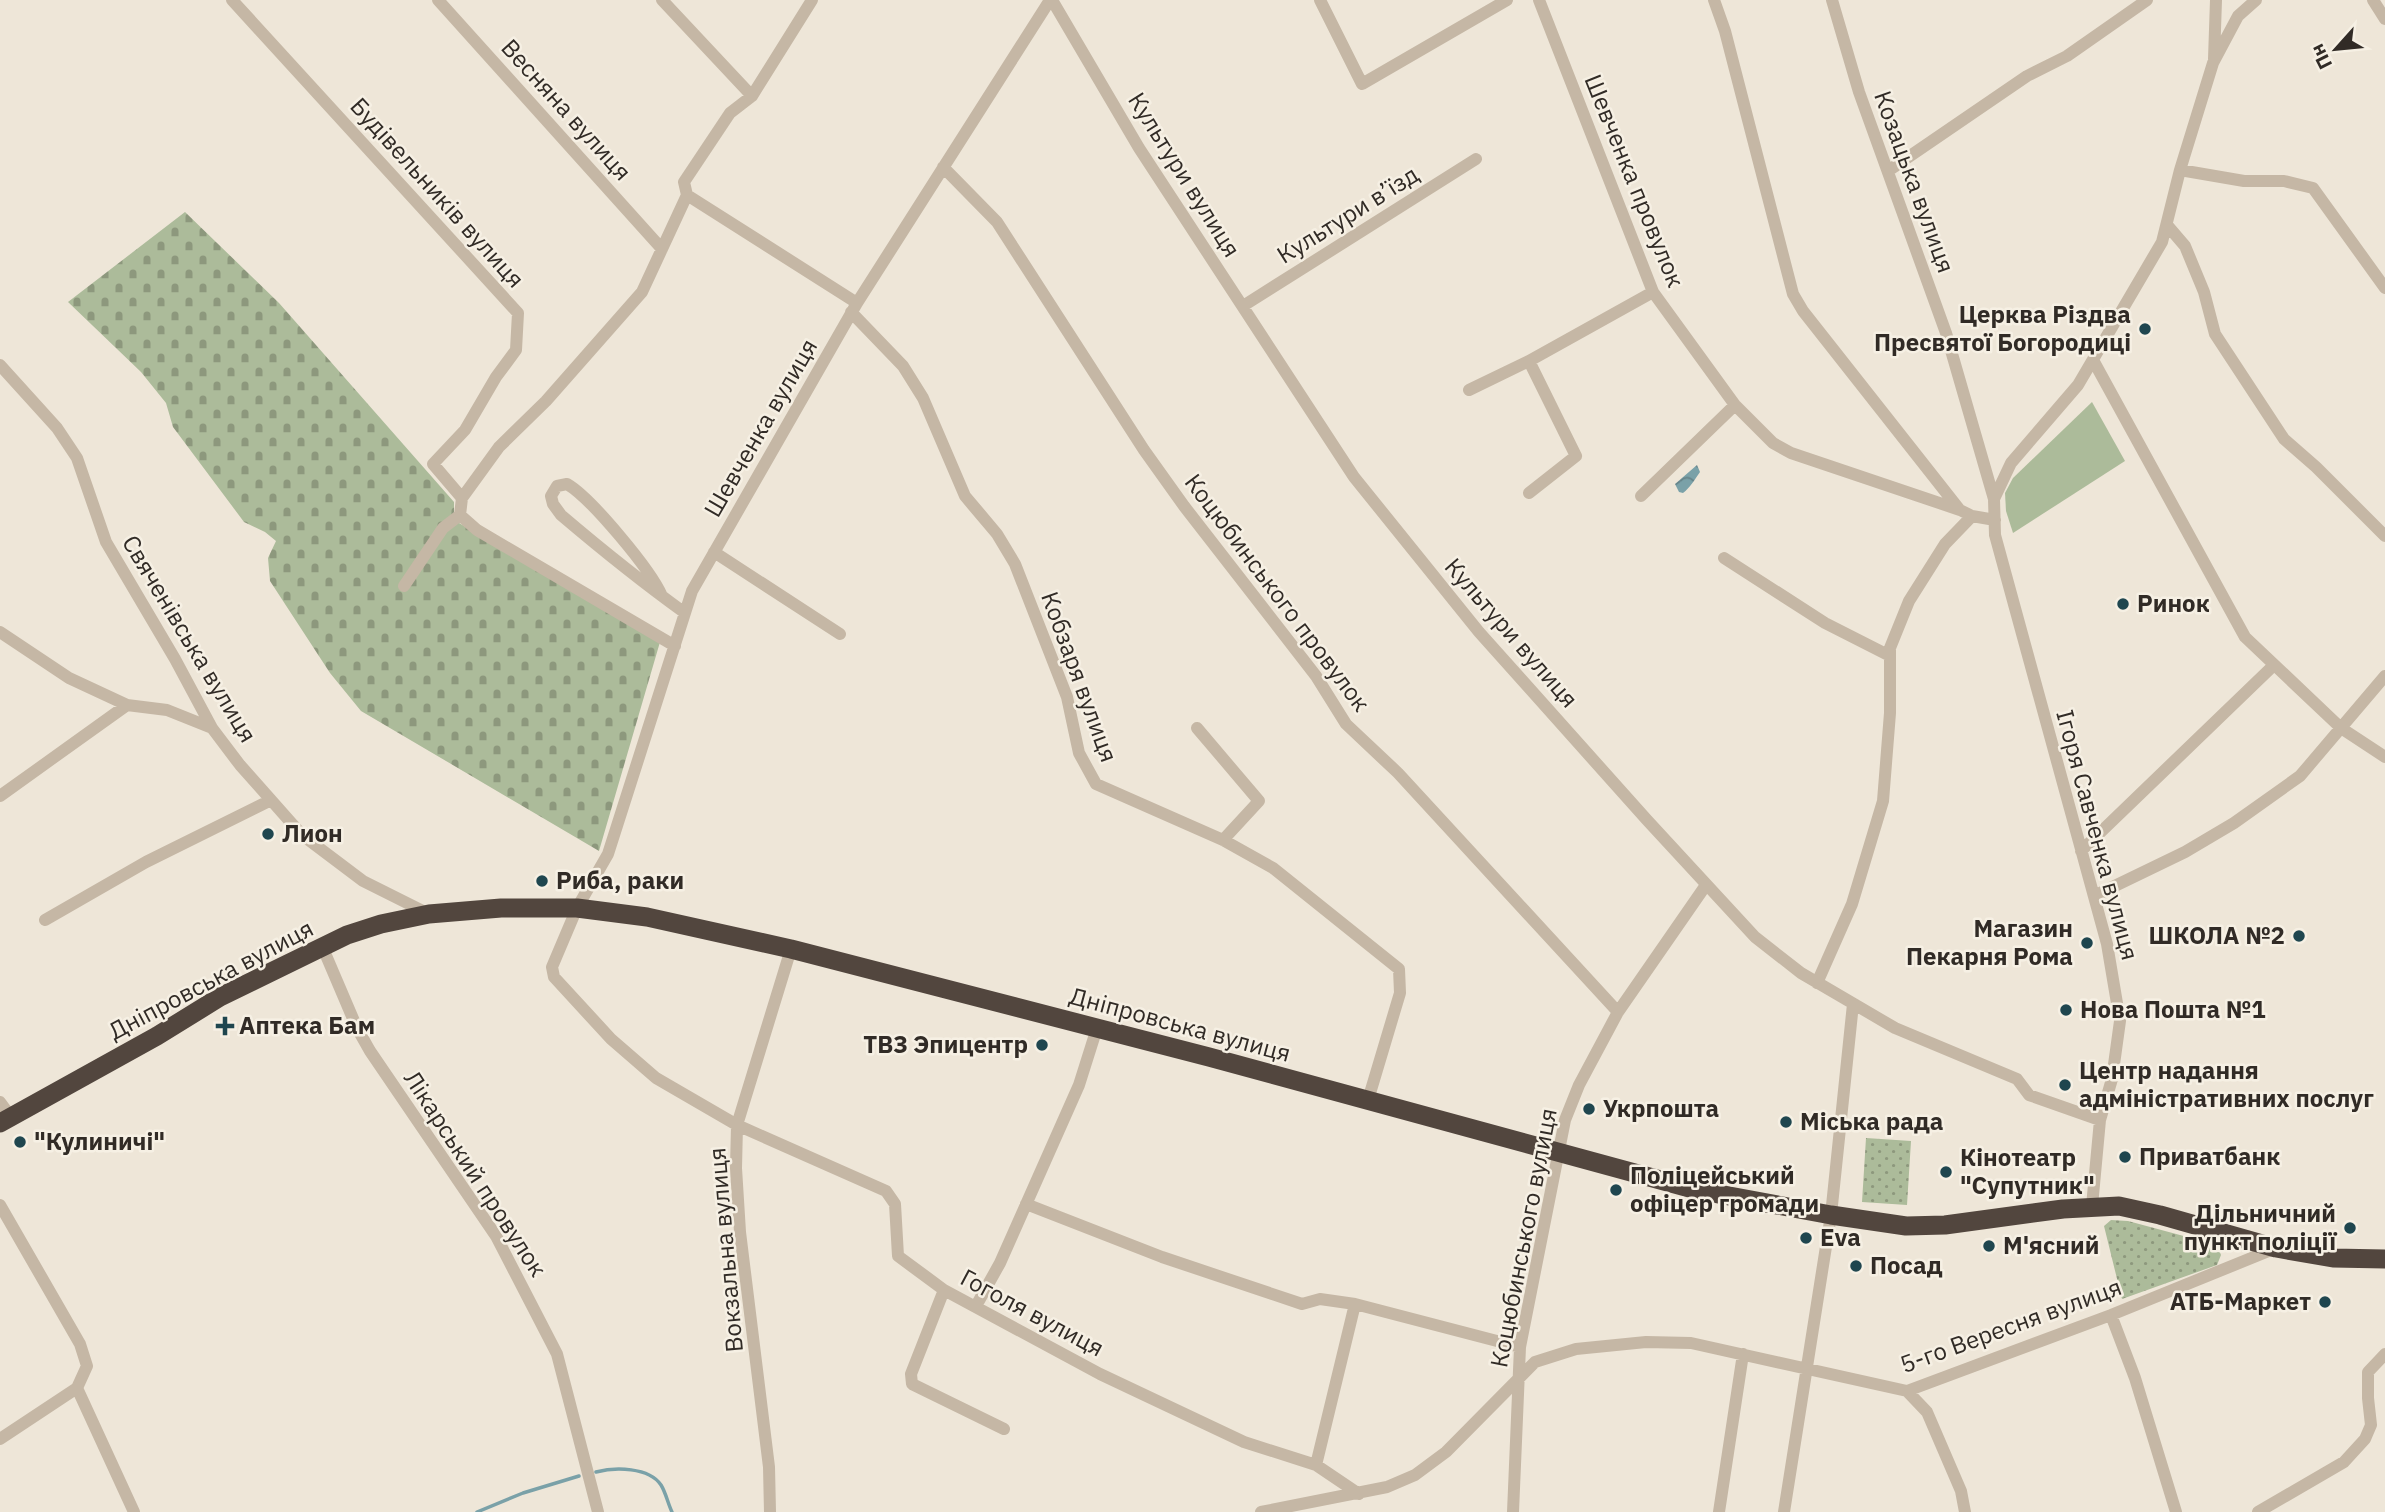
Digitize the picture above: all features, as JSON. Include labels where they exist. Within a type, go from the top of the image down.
[{"type":"highway","name":"Дніпровська вулиця","points":[[4,1114],[157,1036],[220,997],[322,946],[381,924],[429,914],[501,908],[577,908],[659,920],[791,949],[1697,1189],[1831,1215],[1906,1226],[1926,1226],[2092,1206],[2133,1208],[2276,1248],[2333,1258],[2385,1259]]},
{"type":"street","name":"Будівельників вулиця","points":[[232,0],[518,313],[516,350],[496,377],[465,430],[433,464],[462,498]]},
{"type":"street","name":"Весняна вулиця","points":[[438,0],[662,249]]},
{"type":"street","points":[[662,0],[752,96]]},
{"type":"street","points":[[404,586],[443,528],[460,515],[462,498],[499,447],[546,401],[642,292],[687,195],[684,182],[730,113],[752,96],[813,0]]},
{"type":"street","name":"Шевченка вулиця","points":[[737,1125],[656,1078],[611,1039],[554,977],[552,967],[577,908],[608,854],[692,591],[854,307],[1051,0]]},
{"type":"street","name":"Культури вулиця","points":[[1051,0],[1139,148],[1354,477],[1479,632],[1706,885],[1755,937],[1817,983],[1895,1028],[2017,1079],[2029,1096],[2100,1120]]},
{"type":"street","points":[[1320,0],[1362,84],[1507,0]]},
{"type":"street","name":"Шевченка провулок","points":[[1539,0],[1653,292],[1735,405],[1773,443],[1791,453],[1972,516],[1995,520]]},
{"type":"street","points":[[1714,0],[1725,31],[1793,294],[1803,311],[1960,510]]},
{"type":"street","name":"Козацька вулиця","points":[[1832,0],[1859,92],[1946,333],[1994,499]]},
{"type":"street","points":[[1888,171],[2027,76],[2067,56],[2147,0]]},
{"type":"street","points":[[2213,63],[2216,0]]},
{"type":"street","points":[[1994,499],[2011,463],[2078,385],[2162,242],[2180,170],[2213,63],[2238,16],[2256,0]]},
{"type":"street","points":[[2373,0],[2385,19]]},
{"type":"street","name":"Культури в’їзд","points":[[1243,306],[1476,159]]},
{"type":"street","name":"Коцюбинського провулок","points":[[943,167],[997,222],[1143,450],[1316,676],[1346,724],[1398,773],[1618,1012]]},
{"type":"street","points":[[2180,170],[2244,181],[2284,181],[2314,188],[2385,288]]},
{"type":"street","name":"Кобзаря вулиця","points":[[687,195],[854,307],[902,366],[923,398],[965,496],[997,534],[1014,564],[1067,697],[1079,753],[1097,784],[1223,839],[1273,868],[1399,969],[1400,993],[1368,1100]]},
{"type":"street","points":[[2167,225],[2185,246],[2204,292],[2215,334],[2284,439],[2385,536]]},
{"type":"street","points":[[1469,390],[1529,361],[1653,292]]},
{"type":"street","points":[[2093,360],[2245,637],[2341,728],[2385,757]]},
{"type":"street","points":[[1529,361],[1576,456],[1529,493]]},
{"type":"street","name":"Свяченівська вулиця","points":[[0,365],[57,428],[77,458],[106,542],[212,727],[302,835],[363,881],[429,914]]},
{"type":"street","points":[[1641,496],[1735,405]]},
{"type":"street","points":[[662,597],[656,582],[642,562],[594,508],[575,488],[567,484],[557,486],[551,496],[552,504],[561,515],[662,597],[685,613]]},
{"type":"street","name":"Ігоря Савченка вулиця","points":[[1994,499],[1995,535],[2107,944],[2120,1021],[2112,1079],[2100,1120],[2092,1206]]},
{"type":"street","points":[[460,515],[477,530],[675,646]]},
{"type":"street","points":[[1817,983],[1852,904],[1883,801],[1890,713],[1890,648],[1909,601],[1945,544],[1972,516]]},
{"type":"street","points":[[714,552],[840,634]]},
{"type":"street","points":[[1724,558],[1825,623],[1890,656]]},
{"type":"street","points":[[0,632],[69,678],[127,705],[167,710],[212,727]]},
{"type":"street","points":[[2081,851],[2274,665]]},
{"type":"street","points":[[2094,895],[2185,852],[2234,823],[2300,776],[2385,676]]},
{"type":"street","points":[[0,796],[127,705]]},
{"type":"street","points":[[1197,728],[1259,801],[1223,839]]},
{"type":"street","points":[[45,920],[146,862],[271,800]]},
{"type":"street","name":"Коцюбинського вулиця","points":[[1513,1512],[1520,1347],[1565,1120],[1579,1085],[1618,1012],[1706,885]]},
{"type":"street","name":"Лікарський провулок","points":[[322,946],[356,1028],[496,1236],[557,1354],[598,1512]]},
{"type":"street","name":"Вокзальна вулиця","points":[[770,1512],[769,1467],[740,1232],[736,1168],[737,1125],[791,949]]},
{"type":"street","points":[[1784,1512],[1831,1215],[1853,1004]]},
{"type":"street","points":[[976,1306],[1000,1263],[1079,1085],[1097,1028]]},
{"type":"street","name":"Гоголя вулиця","points":[[737,1125],[886,1191],[895,1204],[898,1256],[944,1290],[1100,1374],[1244,1442],[1316,1465],[1359,1494]]},
{"type":"street","points":[[1026,1204],[1162,1256],[1302,1304],[1320,1299],[1355,1304],[1520,1347]]},
{"type":"street","points":[[0,1205],[80,1344],[87,1366],[77,1388],[0,1439]]},
{"type":"street","name":"5-го Вересня вулиця","points":[[1261,1512],[1387,1488],[1415,1475],[1446,1452],[1535,1362],[1576,1349],[1657,1342],[1691,1343],[1908,1391],[2111,1315],[2276,1248]]},
{"type":"street","points":[[944,1290],[911,1374],[912,1384],[1004,1429]]},
{"type":"street","points":[[1316,1465],[1355,1304]]},
{"type":"street","points":[[2111,1315],[2134,1378],[2176,1512]]},
{"type":"street","points":[[1719,1512],[1743,1354]]},
{"type":"street","points":[[2258,1512],[2344,1462],[2365,1439],[2371,1425],[2368,1372],[2385,1354]]},
{"type":"street","points":[[77,1388],[134,1512]]},
{"type":"street","points":[[1908,1391],[1927,1412],[1961,1491],[1965,1512]]},
{"type":"green space","points":[[185,212],[279,303],[454,502],[454,520],[660,642],[599,851],[361,711],[330,673],[270,581],[268,558],[276,541],[265,532],[244,522],[173,427],[166,403],[141,372],[68,302]]},
{"type":"green space","points":[[2092,402],[2125,461],[2013,533],[2006,511],[2005,493],[2013,478]]},
{"type":"green space","points":[[1866,1138],[1911,1141],[1907,1205],[1862,1202]]},
{"type":"green space","points":[[2111,1220],[2128,1221],[2217,1245],[2221,1255],[2217,1265],[2122,1299],[2104,1226]]},
{"type":"water","points":[[1697,465],[1700,472],[1686,491],[1679,492],[1675,484]]},
{"type":"waterway","points":[[596,1472],[631,1470],[656,1479],[672,1512]]},
{"type":"waterway","points":[[477,1512],[523,1493],[579,1476]]},
{"type":"place","name":"Церква Різдва Пресвятої Богородиці","points":[[2145,329]]},
{"type":"place","name":"Ринок","points":[[2123,604]]},
{"type":"place","name":"Лион","points":[[268,834]]},
{"type":"place","name":"Риба, раки","points":[[542,881]]},
{"type":"place","name":"ШКОЛА №2","points":[[2299,936]]},
{"type":"place","name":"Магазин Пекарня Рома","points":[[2087,943]]},
{"type":"place","name":"Нова Пошта №1","points":[[2066,1010]]},
{"type":"place","name":"Аптека Бам","points":[[225,1026]]},
{"type":"place","name":"ТВЗ Эпицентр","points":[[1042,1045]]},
{"type":"place","name":"Центр надання адміністративних послуг","points":[[2065,1085]]},
{"type":"place","name":"Укрпошта","points":[[1589,1109]]},
{"type":"place","name":"Міська рада","points":[[1786,1122]]},
{"type":"place","name":"\"Кулиничі\"","points":[[20,1142]]},
{"type":"place","name":"Приватбанк","points":[[2125,1157]]},
{"type":"place","name":"Кінотеатр \"Супутник\"","points":[[1946,1172]]},
{"type":"place","name":"Поліцейський офіцер громади","points":[[1616,1190]]},
{"type":"place","name":"Дільничний пункт поліції","points":[[2350,1228]]},
{"type":"place","name":"Eva","points":[[1806,1238]]},
{"type":"place","name":"М'ясний","points":[[1989,1246]]},
{"type":"place","name":"Посад","points":[[1856,1266]]},
{"type":"place","name":"АТБ-Маркет","points":[[2325,1302]]}]
